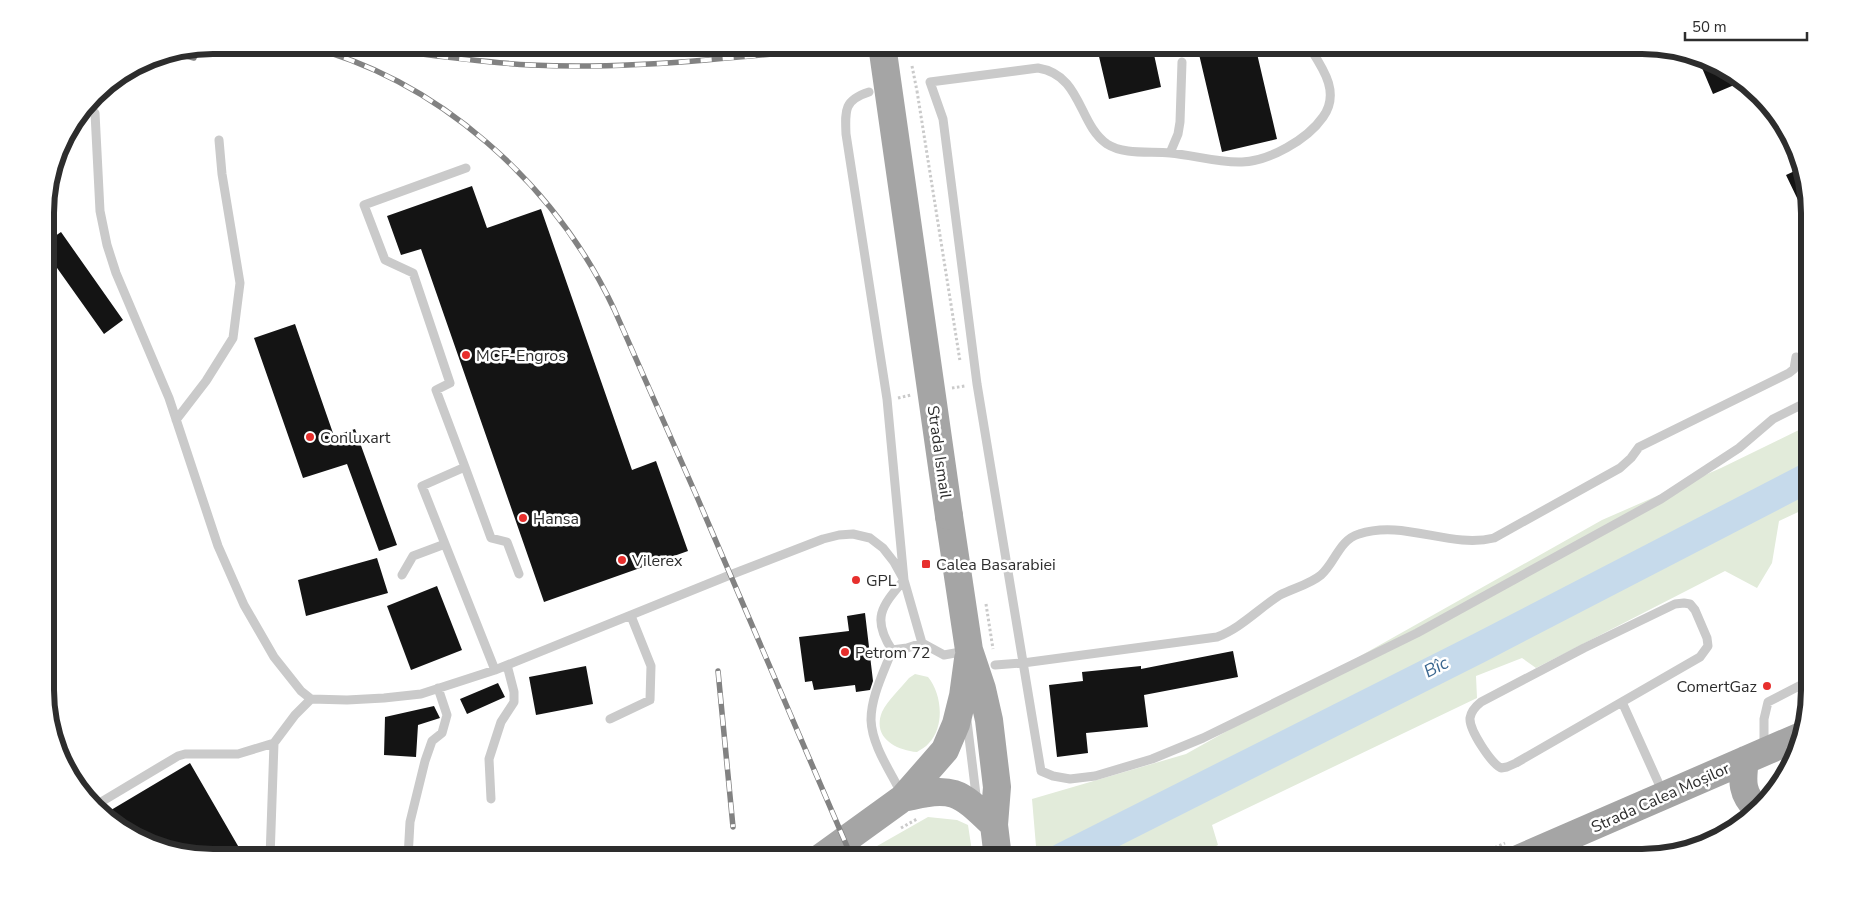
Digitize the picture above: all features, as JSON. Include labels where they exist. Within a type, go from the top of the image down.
[{"type":"main road","name":"Strada Ismail","points":[[883,54],[948,516],[969,650],[982,689],[989,720],[997,787],[984,820],[995,849]]},
{"type":"main road","points":[[832,849],[903,798],[945,750],[956,724],[963,696],[969,650]]},
{"type":"main road","name":"Strada Calea Moșilor","points":[[1548,849],[1664,795],[1793,739]]},
{"type":"main road","points":[[1753,805],[1745,792],[1742,780],[1755,756]]},
{"type":"main road","points":[[903,798],[930,791],[958,794],[968,800],[984,820]]},
{"type":"lane","points":[[1314,54],[1324,70],[1331,94],[1330,102],[1322,119],[1303,136],[1284,149],[1256,160],[1241,162],[1170,153],[1118,150],[1106,143],[1097,134],[1066,81],[1046,70],[1038,68],[930,82],[943,119],[978,384],[1041,771],[1053,776],[1070,779],[1095,776],[1152,759],[1204,738],[1417,633],[1661,499],[1739,448],[1773,419],[1801,405]]},
{"type":"lane","points":[[1170,153],[1178,134],[1180,122],[1182,62]]},
{"type":"lane","points":[[869,92],[854,96],[849,104],[845,117],[846,134],[887,399],[904,580],[922,643],[944,656],[969,650]]},
{"type":"lane","points":[[95,113],[100,211],[107,245],[116,273],[144,337],[176,420],[218,546],[244,605],[274,657],[300,691],[311,699],[347,700],[420,694],[495,670],[739,571],[823,539],[839,535],[854,534],[870,538],[883,548],[894,562],[904,580]]},
{"type":"lane","points":[[176,420],[206,381],[233,338],[240,283],[222,174],[219,140]]},
{"type":"lane","points":[[466,168],[364,205],[385,260],[413,273],[450,383],[436,390],[491,538],[507,542],[519,574]]},
{"type":"lane","points":[[995,665],[1023,663],[1217,637],[1228,633],[1279,596],[1322,574],[1347,540],[1358,534],[1386,529],[1475,542],[1494,538],[1620,468],[1639,447],[1789,373],[1794,369],[1796,357]]},
{"type":"lane","points":[[465,467],[422,486],[495,670]]},
{"type":"lane","points":[[402,575],[413,556],[445,544]]},
{"type":"lane","points":[[892,650],[883,635],[881,617],[885,603],[904,580]]},
{"type":"lane","points":[[1675,604],[1690,604],[1695,610],[1707,638],[1708,646],[1706,650],[1700,657],[1622,702],[1504,768],[1498,767],[1492,761],[1473,731],[1470,722],[1472,712],[1476,706],[1514,684],[1675,604]]},
{"type":"lane","points":[[610,718],[633,710],[650,700],[651,666],[631,616]]},
{"type":"lane","points":[[892,650],[922,643]]},
{"type":"lane","points":[[892,650],[874,697],[871,720],[876,743],[903,798]]},
{"type":"lane","points":[[491,799],[489,759],[501,722],[514,702],[514,692],[507,665]]},
{"type":"lane","points":[[1755,756],[1768,702],[1801,685]]},
{"type":"lane","points":[[408,849],[410,822],[425,761],[432,740],[442,733],[447,715],[438,688]]},
{"type":"lane","name":"Strada Ismail","points":[[963,696],[984,820]]},
{"type":"lane","points":[[270,849],[274,743],[295,715],[311,699]]},
{"type":"lane","points":[[1622,702],[1664,795]]},
{"type":"lane","points":[[100,803],[178,756],[185,754],[238,754],[274,743]]},
{"type":"path","points":[[912,66],[961,367]]},
{"type":"path","points":[[962,376],[964,386]]},
{"type":"path","points":[[900,829],[915,819],[923,817]]},
{"type":"green space","points":[[1801,429],[1801,511],[1779,521],[1772,563],[1757,588],[1725,571],[1536,668],[1522,658],[1476,676],[1477,698],[1212,825],[1218,845],[1210,849],[1036,849],[1032,799],[1186,754],[1602,520],[1721,468]]},
{"type":"green space","points":[[915,674],[928,677],[933,684],[940,710],[938,728],[934,736],[928,744],[917,752],[894,745],[888,741],[880,729],[882,712],[887,703],[909,678]]},
{"type":"green space","points":[[928,817],[957,820],[968,825],[972,849],[872,849]]},
{"type":"building","points":[[1098,54],[1154,54],[1161,87],[1109,99]]},
{"type":"building","points":[[1199,54],[1257,54],[1277,139],[1222,152]]},
{"type":"building","points":[[1701,65],[1722,75],[1735,84],[1713,94]]},
{"type":"building","points":[[1796,171],[1801,206],[1786,175]]},
{"type":"building","points":[[472,186],[487,228],[541,209],[632,470],[656,461],[688,551],[544,602],[421,249],[401,255],[387,216]]},
{"type":"building","points":[[61,232],[123,320],[104,334],[54,264],[54,237]]},
{"type":"building","points":[[295,324],[334,436],[355,429],[397,545],[379,551],[347,464],[303,478],[254,338]]},
{"type":"building","points":[[377,558],[388,593],[306,616],[298,580]]},
{"type":"building","points":[[437,586],[462,650],[411,670],[387,606]]},
{"type":"building","points":[[865,613],[873,681],[870,690],[856,692],[855,685],[814,690],[812,681],[805,682],[799,637],[849,631],[847,616]]},
{"type":"building","points":[[1233,651],[1238,677],[1144,695],[1148,727],[1086,733],[1088,753],[1057,757],[1049,685],[1083,681],[1082,672],[1141,666],[1141,669]]},
{"type":"building","points":[[586,666],[593,704],[536,715],[529,677]]},
{"type":"building","points":[[498,683],[505,697],[467,714],[460,699]]},
{"type":"building","points":[[434,706],[440,718],[418,725],[416,757],[384,755],[385,717]]},
{"type":"building","points":[[190,763],[240,849],[202,849],[172,844],[133,828],[110,811]]},
{"type":"waterway","name":"Bîc","points":[[1080,849],[1479,648],[1801,481]]},
{"type":"railway","points":[[330,54],[352,61],[400,83],[445,110],[487,142],[525,179],[559,220],[589,263],[614,309],[848,849]]},
{"type":"railway","points":[[424,54],[486,62],[575,66],[619,66],[778,54]]},
{"type":"railway","points":[[187,56],[194,58]]},
{"type":"railway","points":[[718,671],[733,827]]},
{"type":"place","name":"MCF-Engros","points":[[466,355]]},
{"type":"place","name":"Conluxart","points":[[310,437]]},
{"type":"place","name":"Hansa","points":[[523,518]]},
{"type":"place","name":"Vilerex","points":[[622,560]]},
{"type":"place","name":"Calea Basarabiei","points":[[926,564]]},
{"type":"place","name":"GPL","points":[[856,580]]},
{"type":"place","name":"Petrom 72","points":[[845,652]]},
{"type":"place","name":"ComertGaz","points":[[1767,686]]}]
